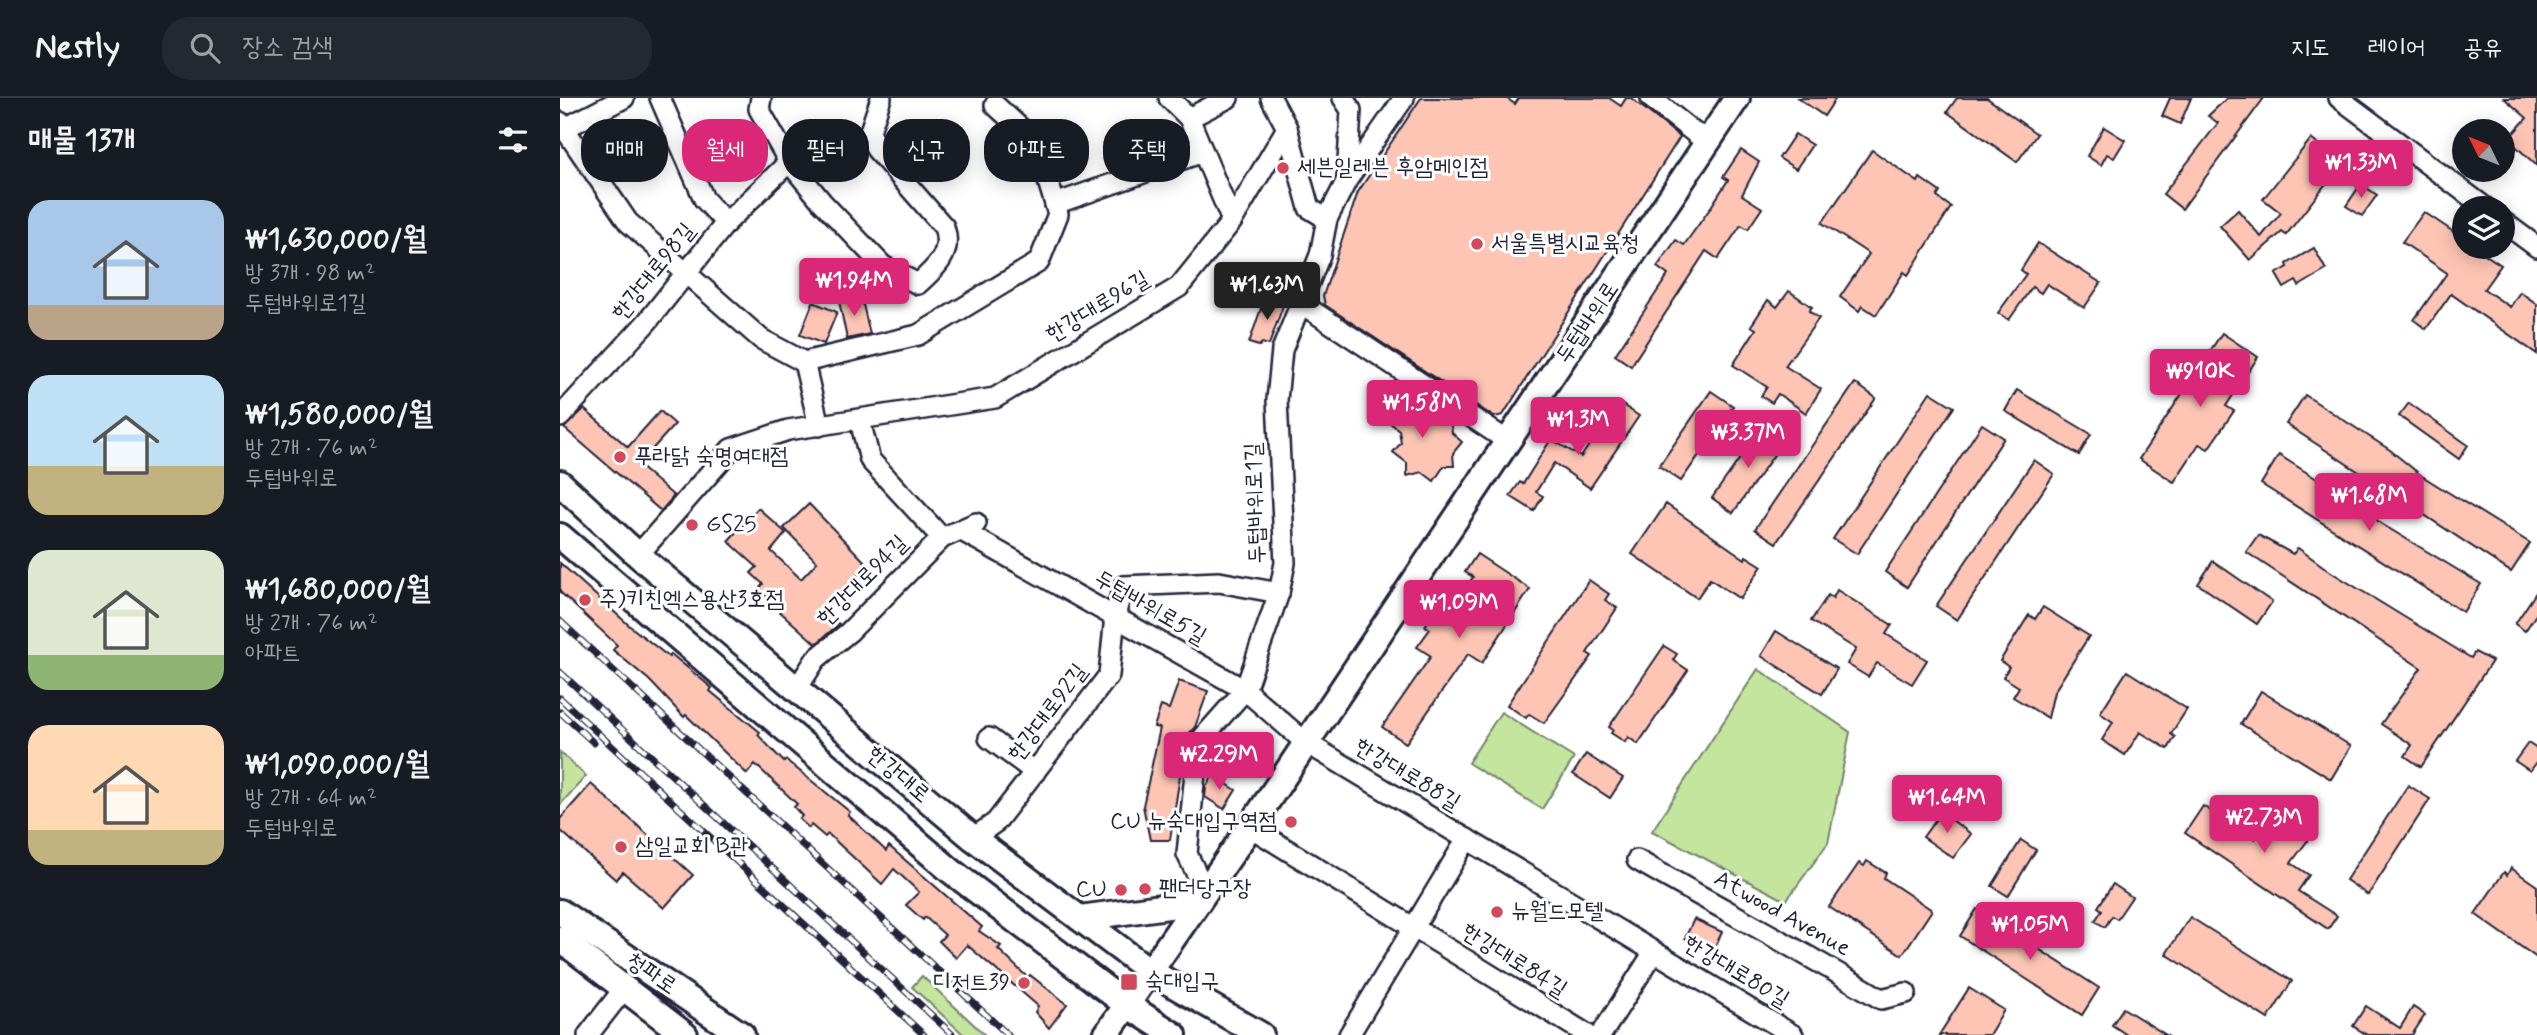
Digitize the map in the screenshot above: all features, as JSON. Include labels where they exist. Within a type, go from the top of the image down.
[{"type":"main road","name":"두텁바위로","points":[[1106,1035],[1250,827],[1737,98]]},
{"type":"main road","name":"한강대로","points":[[560,483],[638,555],[973,838],[1151,972],[1261,1035]]},
{"type":"main road","name":"한강대로","points":[[560,536],[951,871],[1127,1005],[1174,1035]]},
{"type":"main road","points":[[1080,918],[1201,897]]},
{"type":"main road","name":"청파로","points":[[560,912],[739,1034]]},
{"type":"main road","name":"청파로","points":[[560,939],[685,1035]]},
{"type":"street","points":[[624,98],[563,125],[628,222],[761,339],[804,362],[918,335],[1039,262],[1058,214],[1027,134],[995,106]]},
{"type":"street","points":[[660,98],[704,199],[726,223]]},
{"type":"street","points":[[761,98],[759,109],[782,150]]},
{"type":"street","points":[[807,182],[883,266],[918,284],[942,263],[948,237],[944,227],[876,149],[870,131],[881,98]]},
{"type":"street","points":[[1168,98],[1189,118],[1232,221]]},
{"type":"street","points":[[1189,118],[1228,98]]},
{"type":"street","points":[[1271,98],[1287,128],[1309,208],[1326,219]]},
{"type":"street","points":[[1343,98],[1351,110],[1347,180]]},
{"type":"street","name":"두텁바위로1길","points":[[1201,897],[1187,854],[1198,743],[1245,690],[1279,593],[1285,563],[1277,400],[1282,351],[1320,255],[1326,219],[1347,180],[1404,98]]},
{"type":"street","points":[[1651,98],[1696,134],[1712,137]]},
{"type":"street","points":[[2339,98],[2470,196]]},
{"type":"street","name":"한강대로96길","points":[[638,555],[731,449],[788,430],[860,421],[995,398],[1179,287],[1232,221],[1287,128]]},
{"type":"street","points":[[1055,204],[1203,152]]},
{"type":"street","name":"한강대로98길","points":[[560,417],[647,322],[726,223],[782,169]]},
{"type":"street","points":[[2515,231],[2537,247]]},
{"type":"street","points":[[1300,302],[1508,442]]},
{"type":"street","points":[[804,362],[818,426]]},
{"type":"street","points":[[860,421],[870,460],[942,538]]},
{"type":"street","name":"한강대로94길","points":[[796,690],[816,659],[849,632],[942,538],[969,527]]},
{"type":"street","name":"두텁바위로5길","points":[[969,527],[1115,616],[1245,690],[1305,742]]},
{"type":"street","name":"한강대로92길","points":[[973,838],[996,822],[1109,675],[1115,616],[1123,586],[1219,582],[1279,593]]},
{"type":"street","points":[[989,738],[1035,772]]},
{"type":"street","name":"한강대로88길","points":[[1305,742],[1467,839],[1349,1035]]},
{"type":"street","points":[[1250,827],[1415,928]]},
{"type":"street","points":[[1467,839],[1654,952],[1601,1035]]},
{"type":"street","name":"Atwood Avenue","points":[[1637,860],[1728,912],[1790,943],[1881,999],[1906,993]]},
{"type":"street","name":"한강대로84길","points":[[1415,928],[1588,1035]]},
{"type":"street","name":"한강대로80길","points":[[1654,952],[1793,1035]]},
{"type":"street","points":[[588,1035],[623,990]]},
{"type":"green space","points":[[1758,669],[1850,732],[1828,843],[1786,901],[1652,831]]},
{"type":"green space","points":[[1501,712],[1574,758],[1542,809],[1468,763]]},
{"type":"green space","points":[[560,752],[586,776],[560,805]]},
{"type":"green space","points":[[922,976],[985,1035],[964,1035],[912,987]]},
{"type":"building","name":"서울특별시교육청","points":[[1421,98],[1506,98],[1515,104],[1519,98],[1609,98],[1621,106],[1626,98],[1631,98],[1680,137],[1503,415],[1494,417],[1325,305],[1323,296],[1358,192]]},
{"type":"building","points":[[1798,98],[1836,98],[1824,116]]},
{"type":"building","points":[[1957,98],[1987,98],[2037,134],[2017,162],[1947,112]]},
{"type":"building","points":[[2170,98],[2191,98],[2180,124],[2162,116]]},
{"type":"building","points":[[2227,98],[2264,98],[2182,209],[2163,194],[2218,123],[2208,116]]},
{"type":"building","points":[[2504,98],[2537,98],[2537,166],[2515,146],[2515,131],[2527,118]]},
{"type":"building","points":[[2104,127],[2125,140],[2114,158],[2107,154],[2101,165],[2087,156]]},
{"type":"building","points":[[1795,134],[1812,145],[1796,169],[1779,158]]},
{"type":"building","points":[[2311,139],[2342,163],[2286,235],[2282,232],[2250,260],[2220,226],[2238,210],[2261,237],[2281,213],[2263,199]]},
{"type":"building","points":[[1741,150],[1759,162],[1742,195],[1762,208],[1748,229],[1741,225],[1718,259],[1706,251],[1631,366],[1615,355],[1668,275],[1657,267],[1676,240],[1684,245],[1728,180],[1723,177]]},
{"type":"building","points":[[1872,150],[1918,182],[1920,178],[1940,192],[1937,197],[1951,207],[1908,275],[1904,272],[1876,315],[1862,306],[1859,311],[1840,297],[1869,254],[1822,223]]},
{"type":"building","points":[[2361,184],[2377,195],[2362,216],[2346,206]]},
{"type":"building","points":[[2424,212],[2452,231],[2452,259],[2492,259],[2501,265],[2484,289],[2510,307],[2520,292],[2537,304],[2537,354],[2451,294],[2426,329],[2414,320],[2447,273],[2402,242]]},
{"type":"building","points":[[2038,243],[2101,283],[2084,308],[2047,284],[2041,293],[2032,287],[2009,320],[1998,313],[2026,274],[2021,270]]},
{"type":"building","points":[[2314,248],[2326,270],[2299,286],[2296,281],[2284,288],[2276,274]]},
{"type":"building","points":[[1789,291],[1812,307],[1809,311],[1819,318],[1785,366],[1821,389],[1806,413],[1778,394],[1772,403],[1761,396],[1767,387],[1733,365],[1756,329],[1751,326],[1768,300],[1777,307]]},
{"type":"building","points":[[861,296],[870,334],[847,339],[839,301]]},
{"type":"building","points":[[1265,297],[1284,303],[1269,345],[1262,343],[1259,346],[1249,343]]},
{"type":"building","points":[[813,302],[837,312],[824,344],[800,335]]},
{"type":"building","points":[[2222,333],[2258,357],[2226,406],[2234,411],[2208,449],[2199,444],[2174,482],[2139,459]]},
{"type":"building","points":[[1855,383],[1876,398],[1776,543],[1755,529]]},
{"type":"building","points":[[2017,390],[2091,434],[2079,455],[2005,411]]},
{"type":"building","points":[[1711,391],[1733,406],[1681,481],[1659,466]]},
{"type":"building","points":[[1930,392],[1954,407],[1857,554],[1833,539]]},
{"type":"building","points":[[2305,395],[2390,450],[2422,476],[2530,543],[2511,572],[2286,424]]},
{"type":"building","points":[[1394,397],[1422,419],[1450,417],[1452,433],[1462,442],[1453,453],[1454,466],[1444,466],[1434,481],[1422,472],[1407,476],[1407,463],[1393,452],[1401,443],[1399,430],[1380,415]]},
{"type":"building","points":[[1618,402],[1639,416],[1590,488],[1554,463],[1536,492],[1543,496],[1534,511],[1510,496],[1520,482],[1523,484],[1551,439],[1581,457]]},
{"type":"building","points":[[2409,403],[2468,445],[2459,459],[2399,416]]},
{"type":"building","points":[[584,409],[628,447],[660,411],[675,424],[638,465],[674,496],[661,511],[564,428]]},
{"type":"building","points":[[1982,424],[2004,438],[1907,587],[1885,572]]},
{"type":"building","points":[[1762,427],[1783,442],[1733,513],[1712,498]]},
{"type":"building","points":[[2279,455],[2366,510],[2380,523],[2481,584],[2463,612],[2261,484]]},
{"type":"building","points":[[2034,460],[2054,474],[1957,620],[1936,606]]},
{"type":"building","points":[[809,504],[868,565],[821,610],[839,624],[816,644],[768,601],[770,599],[759,589],[763,584],[751,573],[757,567],[728,541],[758,508],[786,533],[771,551],[801,579],[817,562],[784,528]]},
{"type":"building","points":[[1666,504],[1745,559],[1746,556],[1762,566],[1740,599],[1710,579],[1697,598],[1632,554]]},
{"type":"building","points":[[2258,535],[2293,554],[2298,548],[2331,572],[2471,658],[2475,652],[2492,661],[2421,767],[2405,756],[2412,745],[2381,724],[2421,668],[2246,552]]},
{"type":"building","points":[[1477,554],[1530,589],[1482,663],[1468,654],[1406,743],[1382,727],[1431,656],[1417,647],[1430,629],[1425,626],[1434,612],[1445,620],[1473,577],[1465,572]]},
{"type":"building","points":[[2213,561],[2272,602],[2257,624],[2198,584]]},
{"type":"building","points":[[560,563],[631,627],[669,657],[671,654],[712,688],[710,691],[760,732],[758,735],[784,762],[786,760],[850,812],[848,815],[886,851],[889,846],[982,927],[979,931],[1001,946],[998,949],[1028,978],[1030,975],[1067,1004],[1049,1028],[1035,1012],[1038,1006],[967,945],[956,958],[939,941],[945,935],[906,905],[919,892],[894,869],[882,884],[828,834],[825,837],[811,825],[809,828],[799,819],[802,816],[794,807],[797,804],[755,764],[747,774],[686,715],[684,717],[649,680],[613,650],[617,645],[560,592]]},
{"type":"building","points":[[1589,580],[1609,594],[1605,600],[1617,608],[1587,653],[1592,656],[1544,723],[1529,714],[1526,718],[1507,705]]},
{"type":"building","points":[[1837,590],[1892,625],[1886,634],[1927,660],[1912,684],[1877,663],[1868,677],[1847,664],[1856,649],[1811,621],[1828,595],[1833,598]]},
{"type":"building","points":[[2537,591],[2537,613],[2525,631],[2515,624]]},
{"type":"building","points":[[2043,607],[2089,636],[2054,692],[2048,718],[2013,697],[2019,687],[2003,677],[2009,667],[2000,661],[2029,615],[2035,619]]},
{"type":"building","points":[[1776,631],[1837,669],[1822,694],[1761,656]]},
{"type":"building","points":[[1664,646],[1677,654],[1673,660],[1688,670],[1638,744],[1628,737],[1625,742],[1611,733],[1613,730],[1609,727]]},
{"type":"building","points":[[2127,671],[2187,709],[2171,734],[2175,737],[2168,749],[2140,732],[2125,755],[2102,740],[2113,722],[2100,713]]},
{"type":"building","points":[[1179,681],[1208,691],[1195,727],[1186,737],[1170,840],[1150,840],[1143,806],[1160,728],[1154,727],[1161,706],[1169,709]]},
{"type":"building","points":[[2261,691],[2351,746],[2331,779],[2241,724]]},
{"type":"building","points":[[2528,743],[2537,749],[2537,762],[2530,771],[2515,761]]},
{"type":"building","points":[[1586,754],[1623,778],[1610,798],[1573,774]]},
{"type":"building","points":[[1213,775],[1236,790],[1224,809],[1205,797],[1206,787]]},
{"type":"building","name":"삼일교회 B관","points":[[591,784],[693,875],[664,908],[623,872],[616,880],[560,830],[560,819]]},
{"type":"building","points":[[2408,785],[2430,799],[2368,895],[2346,880]]},
{"type":"building","points":[[2203,806],[2255,839],[2280,806],[2314,832],[2291,863],[2309,875],[2298,891],[2337,916],[2328,929],[2185,833]]},
{"type":"building","points":[[1941,812],[1971,834],[1953,858],[1923,837]]},
{"type":"building","points":[[2021,840],[2036,850],[2008,896],[1992,886]]},
{"type":"building","points":[[1867,861],[1886,873],[1884,878],[1932,910],[1902,955],[1829,907],[1859,863],[1864,866]]},
{"type":"building","points":[[2511,868],[2537,886],[2537,958],[2475,914],[2504,872],[2507,875]]},
{"type":"building","points":[[2113,884],[2132,897],[2117,919],[2112,916],[2105,927],[2095,921],[2102,910],[2098,907]]},
{"type":"building","points":[[1977,909],[2099,988],[2082,1015],[1960,936]]},
{"type":"building","points":[[2190,917],[2292,981],[2268,1019],[2166,954]]},
{"type":"building","points":[[1694,919],[1722,932],[1715,947],[1704,942],[1702,946],[1685,938]]},
{"type":"building","points":[[1969,988],[2004,1010],[1989,1035],[1939,1035]]},
{"type":"building","points":[[2366,1006],[2400,1028],[2413,1007],[2425,1015],[2412,1035],[2367,1035],[2353,1026]]},
{"type":"building","points":[[2123,1008],[2166,1035],[2127,1035],[2112,1025]]},
{"type":"railway","points":[[560,621],[1008,1035]]},
{"type":"railway","points":[[560,672],[953,1035]]},
{"type":"railway","points":[[560,698],[924,1035]]},
{"type":"railway","points":[[560,712],[594,743]]},
{"type":"place","name":"세븐일레븐 후암메인점","points":[[1283,168]]},
{"type":"place","name":"서울특별시교육청","points":[[1477,244]]},
{"type":"place","name":"푸라닭 숙명여대점","points":[[620,457]]},
{"type":"place","name":"GS25","points":[[692,525]]},
{"type":"place","name":"주)키친엑스용산3호점","points":[[585,600]]},
{"type":"place","name":"CU 뉴숙대입구역점","points":[[1291,822]]},
{"type":"place","name":"삼일교회 B관","points":[[621,847]]},
{"type":"place","name":"팬더당구장","points":[[1145,889]]},
{"type":"place","name":"CU","points":[[1121,890]]},
{"type":"place","name":"뉴월드모텔","points":[[1497,912]]},
{"type":"place","name":"숙대입구","points":[[1129,982]]},
{"type":"place","name":"디저트39","points":[[1024,983]]}]
